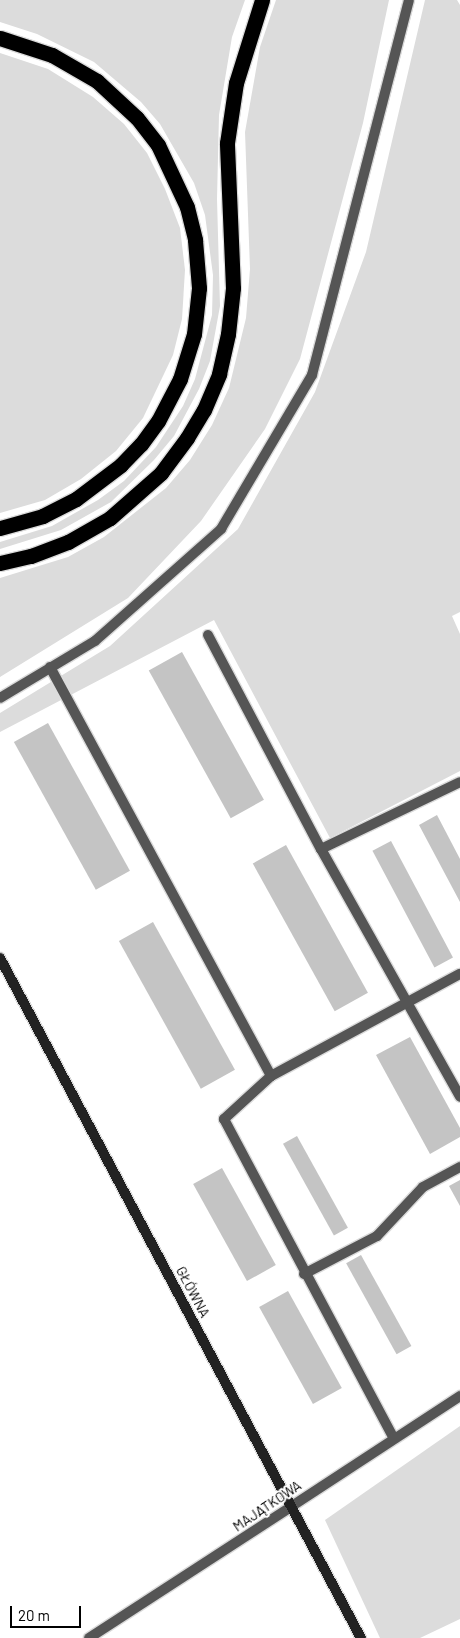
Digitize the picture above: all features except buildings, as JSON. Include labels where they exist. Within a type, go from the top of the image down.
[{"type":"highway","points":[[0,563],[32,556],[68,542],[110,518],[161,473],[188,438],[204,410],[219,374],[228,334],[233,288],[227,144],[234,91],[247,41],[262,0]]},
{"type":"highway","points":[[0,38],[52,55],[97,81],[137,118],[158,145],[187,207],[195,240],[199,288],[194,334],[180,380],[158,421],[141,444],[122,465],[76,499],[42,516],[0,528]]},
{"type":"main road","name":"GŁÓWNA","points":[[0,958],[361,1638]]},
{"type":"street","points":[[0,698],[95,641],[221,529],[312,374],[409,0]]},
{"type":"street","points":[[208,635],[321,849],[460,1097]]},
{"type":"street","points":[[50,667],[271,1076]]},
{"type":"street","points":[[321,849],[460,782]]},
{"type":"street","points":[[394,1439],[304,1274],[224,1120],[271,1076],[460,974]]},
{"type":"street","points":[[304,1274],[377,1236],[423,1187],[460,1167]]},
{"type":"street","name":"MAJĄTKOWA","points":[[89,1638],[460,1396]]},
{"type":"shaded area","points":[[0,0],[245,0],[232,37],[219,115],[217,199],[220,306],[210,361],[199,389],[174,436],[154,460],[111,502],[61,530],[0,549],[0,542],[52,526],[98,500],[124,481],[156,447],[183,406],[195,379],[212,315],[213,275],[205,215],[194,183],[160,124],[141,102],[94,62],[37,34],[0,22]]},
{"type":"shaded area","points":[[276,0],[389,0],[363,123],[300,359],[265,429],[201,521],[128,598],[0,677],[0,578],[68,557],[104,537],[166,488],[190,460],[212,425],[229,388],[246,318],[250,269],[245,132],[260,47]]},
{"type":"shaded area","points":[[425,0],[457,0],[460,5],[460,612],[452,616],[460,634],[460,771],[330,838],[214,620],[0,732],[0,713],[110,646],[238,529],[315,392],[366,252]]},
{"type":"shaded area","points":[[0,53],[48,69],[93,97],[124,124],[147,153],[165,189],[180,228],[185,270],[182,319],[173,355],[143,418],[116,451],[81,479],[45,500],[0,513]]},
{"type":"shaded area","points":[[460,1426],[460,1619],[420,1638],[380,1638],[325,1520]]}]
